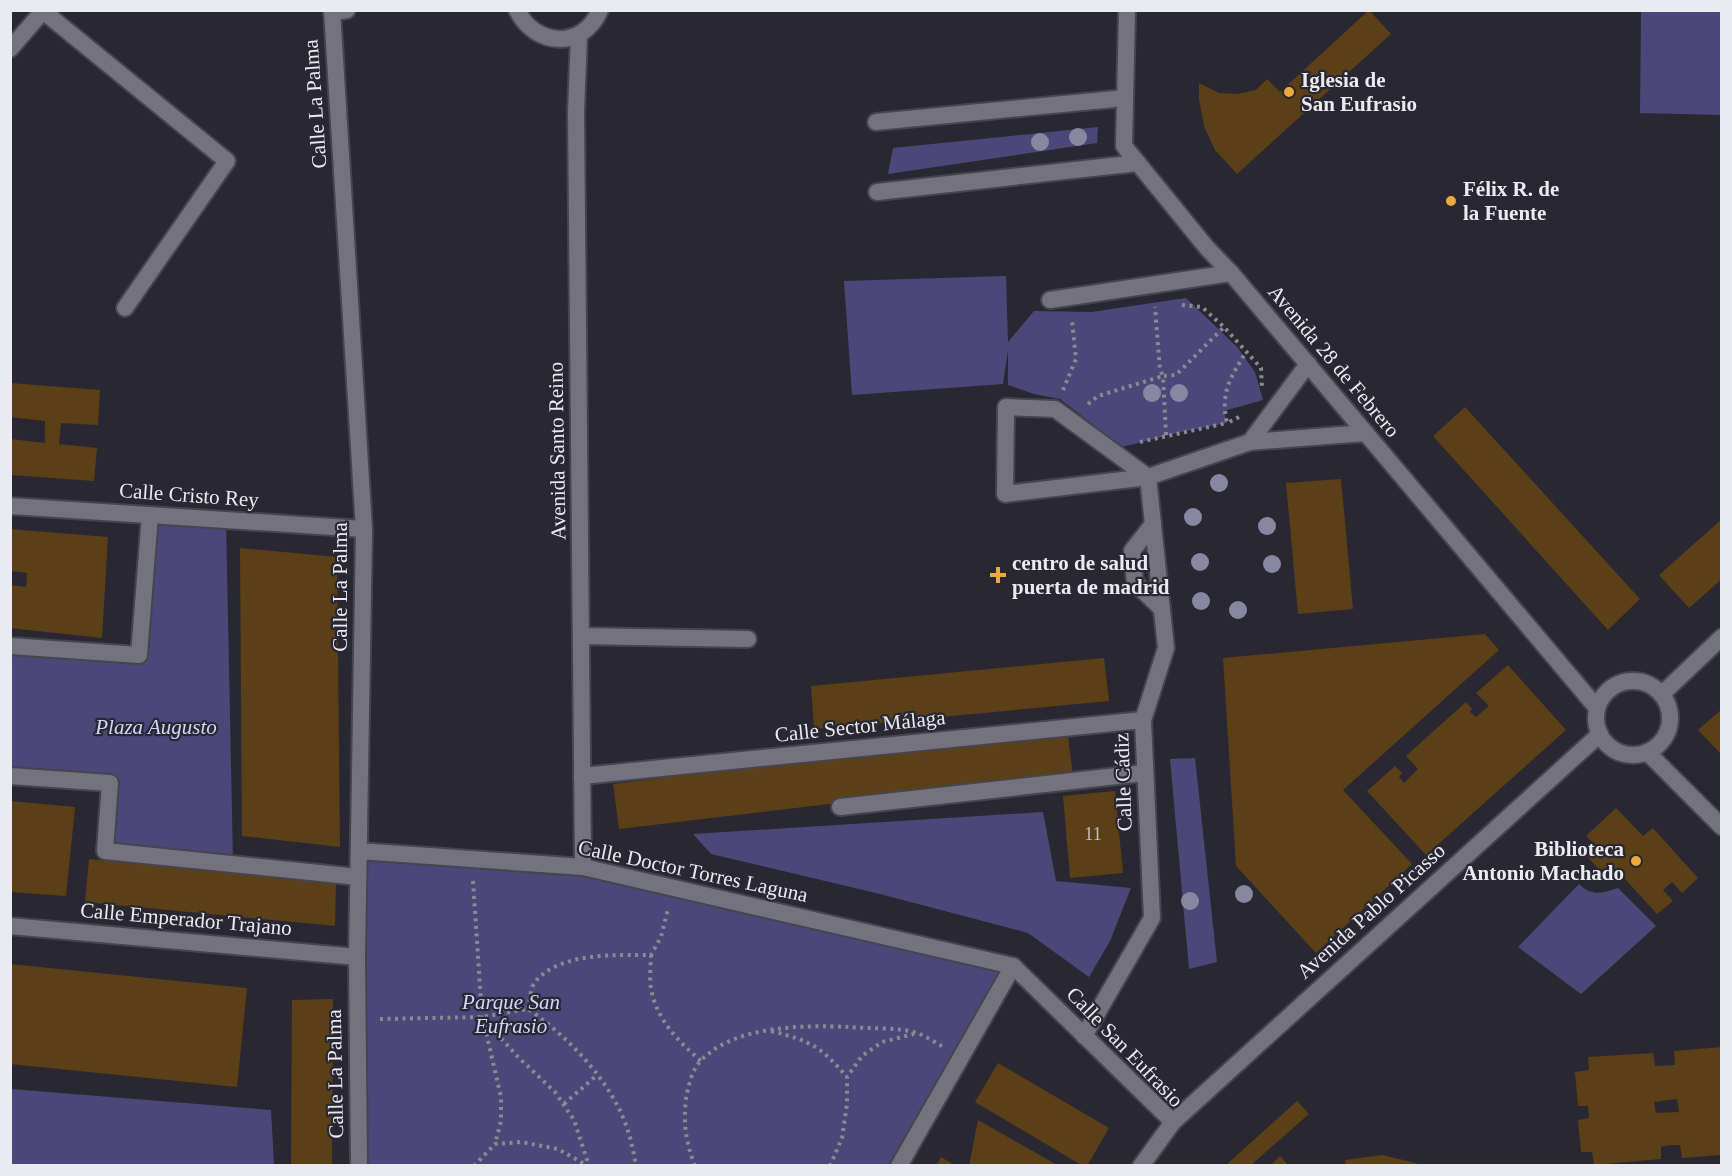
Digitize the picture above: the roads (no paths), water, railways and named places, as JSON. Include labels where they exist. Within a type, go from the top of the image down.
[{"type":"street","points":[[517,10],[523,22],[534,32],[564,39],[579,35],[591,25],[600,10]]},
{"type":"street","name":"Avenida 28 de Febrero","points":[[1127,10],[1124,146],[1207,248],[1231,273],[1597,708]]},
{"type":"street","points":[[10,49],[43,11],[227,160],[125,308]]},
{"type":"street","name":"Calle La Palma","points":[[335,11],[364,530],[358,851],[358,1166]]},
{"type":"street","name":"Avenida Santo Reino","points":[[579,35],[576,124],[583,867]]},
{"type":"street","points":[[876,122],[1125,98]]},
{"type":"street","points":[[877,192],[1138,164]]},
{"type":"street","points":[[1050,300],[1231,273]]},
{"type":"street","points":[[1250,442],[1308,364]]},
{"type":"street","points":[[1148,477],[1055,409],[1006,407],[1005,494],[1148,477],[1250,442],[1365,433]]},
{"type":"street","name":"Calle Cádiz","points":[[1084,1036],[1152,918],[1143,720],[1166,648],[1148,477]]},
{"type":"street","name":"Calle Cristo Rey","points":[[10,506],[364,530]]},
{"type":"street","points":[[10,646],[140,655],[150,515]]},
{"type":"street","points":[[1153,524],[1132,551],[1135,583],[1162,609]]},
{"type":"street","points":[[581,636],[748,639]]},
{"type":"street","points":[[1662,694],[1722,637]]},
{"type":"street","points":[[1642,681],[1653,686],[1662,694],[1671,715],[1670,727],[1665,738],[1647,752],[1625,754],[1591,736],[1597,725],[1597,708],[1602,698],[1620,683],[1642,681]]},
{"type":"street","name":"Calle Sector Málaga","points":[[582,776],[1143,720]]},
{"type":"street","name":"Avenida Pablo Picasso","points":[[1173,1122],[1591,736]]},
{"type":"street","points":[[1647,752],[1722,827]]},
{"type":"street","points":[[840,807],[1144,773]]},
{"type":"street","points":[[10,776],[110,783],[105,851],[358,877]]},
{"type":"street","name":"Calle Doctor Torres Laguna","points":[[358,851],[583,867],[1012,966]]},
{"type":"street","name":"Calle Emperador Trajano","points":[[10,926],[357,957]]},
{"type":"street","points":[[899,1166],[1012,966]]},
{"type":"street","name":"Calle San Eufrasio","points":[[1012,966],[1173,1122],[1141,1166]]},
{"type":"place","name":"Iglesia de San Eufrasio","points":[[1289,92]]},
{"type":"place","name":"Félix R. de la Fuente","points":[[1451,201]]},
{"type":"place","name":"centro de salud puerta de madrid","points":[[998,575]]},
{"type":"place","name":"Biblioteca Antonio Machado","points":[[1636,861]]},
{"type":"park label","name":"Plaza Augusto","points":[[156,727]]},
{"type":"park label","name":"Parque San Eufrasio","points":[[511,1014]]}]
